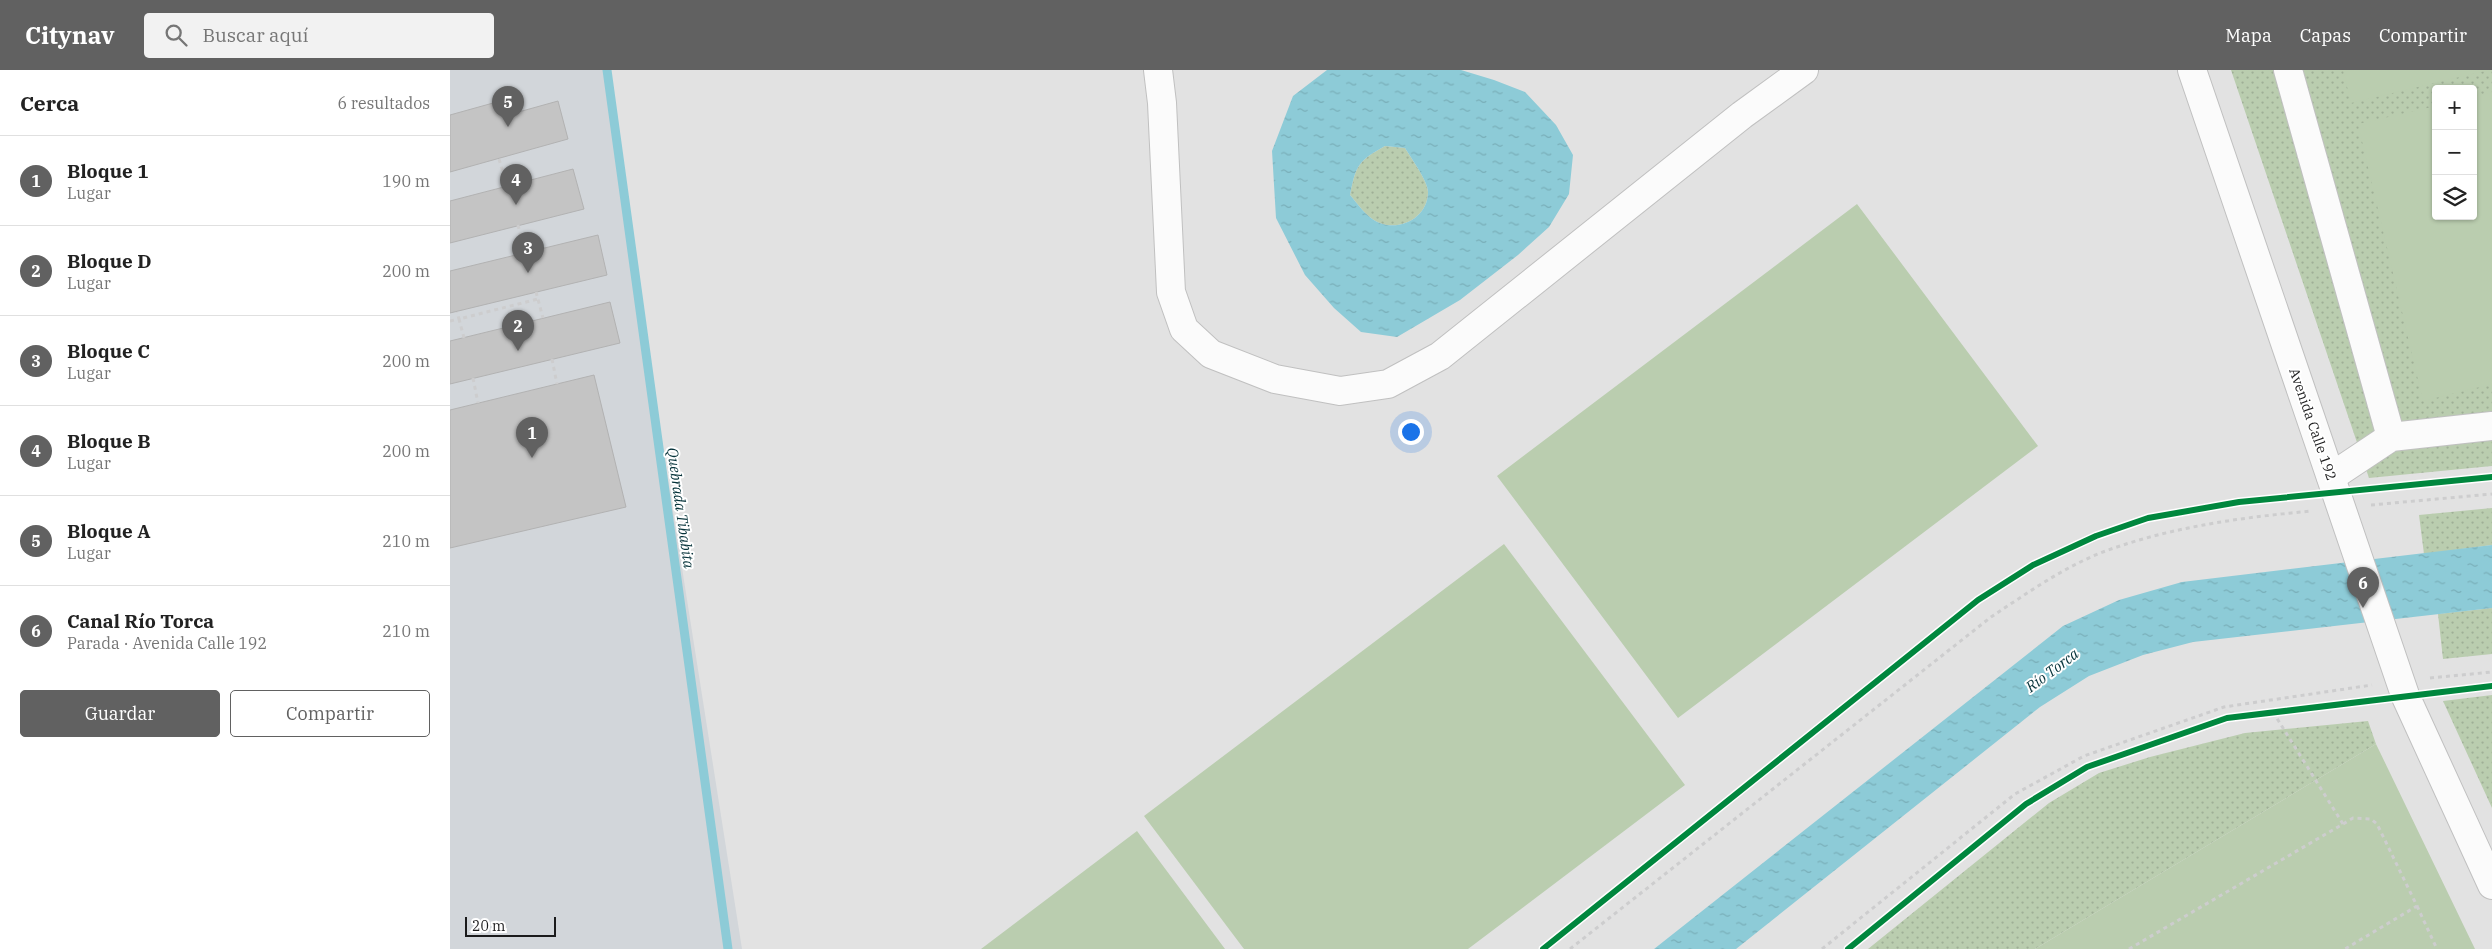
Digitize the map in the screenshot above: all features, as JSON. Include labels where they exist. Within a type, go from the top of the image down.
[{"type":"main road","points":[[1158,70],[1162,103],[1170,292],[1184,329],[1211,354],[1275,379],[1340,391],[1388,384],[1440,356],[1742,115],[1804,70]]},
{"type":"main road","name":"Avenida Calle 192","points":[[2192,70],[2401,682],[2418,725],[2492,885]]},
{"type":"main road","points":[[2288,70],[2391,437]]},
{"type":"main road","points":[[2331,477],[2391,437],[2492,426]]},
{"type":"path","points":[[499,159],[507,186]]},
{"type":"path","points":[[518,225],[525,253]]},
{"type":"path","points":[[536,292],[543,318]]},
{"type":"path","points":[[450,321],[538,299]]},
{"type":"path","points":[[457,312],[464,338]]},
{"type":"path","points":[[552,359],[557,384]]},
{"type":"path","points":[[473,378],[478,403]]},
{"type":"path","points":[[1570,949],[1991,617],[2050,578],[2112,548],[2180,529],[2250,517],[2492,494]]},
{"type":"path","points":[[1822,949],[2015,794],[2084,756],[2224,707],[2401,682],[2492,672]]},
{"type":"path","points":[[2264,713],[2283,711]]},
{"type":"path","points":[[2273,712],[2343,824]]},
{"type":"path","points":[[2129,949],[2353,818],[2362,817],[2371,818],[2377,824],[2438,949]]},
{"type":"path","points":[[2345,949],[2418,906]]},
{"type":"shaded area","points":[[450,70],[608,70],[638,306],[654,390],[742,949],[450,949]]},
{"type":"green space","points":[[2231,70],[2492,70],[2492,466],[2369,478]]},
{"type":"green space","points":[[2343,70],[2489,70],[2351,103]]},
{"type":"green space","points":[[2492,92],[2492,384],[2423,401],[2358,124],[2432,107],[2432,220],[2477,220],[2477,96]]},
{"type":"green space","points":[[1385,146],[1405,148],[1422,176],[1428,192],[1422,211],[1416,217],[1398,225],[1379,223],[1371,218],[1350,195],[1354,177],[1360,165],[1369,156]]},
{"type":"green space","points":[[1857,204],[2038,446],[1678,718],[1497,476]]},
{"type":"green space","points":[[2492,508],[2492,545],[2424,554],[2419,515]]},
{"type":"green space","points":[[1504,544],[1685,785],[1468,949],[1244,949],[1144,816]]},
{"type":"green space","points":[[2492,608],[2492,654],[2443,659],[2438,614]]},
{"type":"green space","points":[[2492,695],[2492,808],[2443,701]]},
{"type":"green space","points":[[2368,721],[2376,744],[2035,949],[1868,949],[2049,803],[2099,773],[2150,757],[2245,733]]},
{"type":"green space","points":[[2376,744],[2475,949],[2035,949]]},
{"type":"green space","points":[[1137,831],[1225,949],[981,949]]},
{"type":"water","points":[[1327,70],[1461,70],[1494,80],[1525,92],[1556,125],[1573,155],[1569,194],[1549,227],[1518,255],[1460,300],[1397,337],[1361,332],[1334,308],[1305,275],[1276,218],[1272,151],[1293,96]],"holes":[[[1385,146],[1405,148],[1427,187],[1426,202],[1422,211],[1407,222],[1398,225],[1379,223],[1368,216],[1350,195],[1354,177],[1364,160]]]},
{"type":"water","name":"Río Torca","points":[[2492,545],[2492,608],[2193,642],[2143,655],[2089,676],[2040,707],[1736,949],[1654,949],[2063,626],[2119,600],[2182,582]]},
{"type":"building","points":[[511,98],[515,113],[558,101],[568,139],[450,172],[450,115]]},
{"type":"building","points":[[573,169],[584,209],[450,243],[450,201]]},
{"type":"building","points":[[598,235],[607,275],[450,313],[450,271]]},
{"type":"building","points":[[610,302],[620,343],[450,384],[450,341]]},
{"type":"building","points":[[594,375],[626,507],[450,548],[450,410]]},
{"type":"waterway","name":"Quebrada Tibabita","points":[[607,70],[728,949]]},
{"type":"cycle path","points":[[1543,949],[1978,600],[2033,565],[2096,536],[2148,518],[2239,502],[2492,477]]},
{"type":"cycle path","points":[[1848,949],[2026,804],[2087,767],[2227,718],[2492,686]]},
{"type":"place","name":"Bloque A","points":[[508,127]]},
{"type":"place","name":"Bloque B","points":[[516,205]]},
{"type":"place","name":"Bloque C","points":[[528,273]]},
{"type":"place","name":"Bloque D","points":[[518,351]]},
{"type":"place","name":"Bloque 1","points":[[532,458]]},
{"type":"place","name":"Canal Río Torca","points":[[2363,608]]}]
